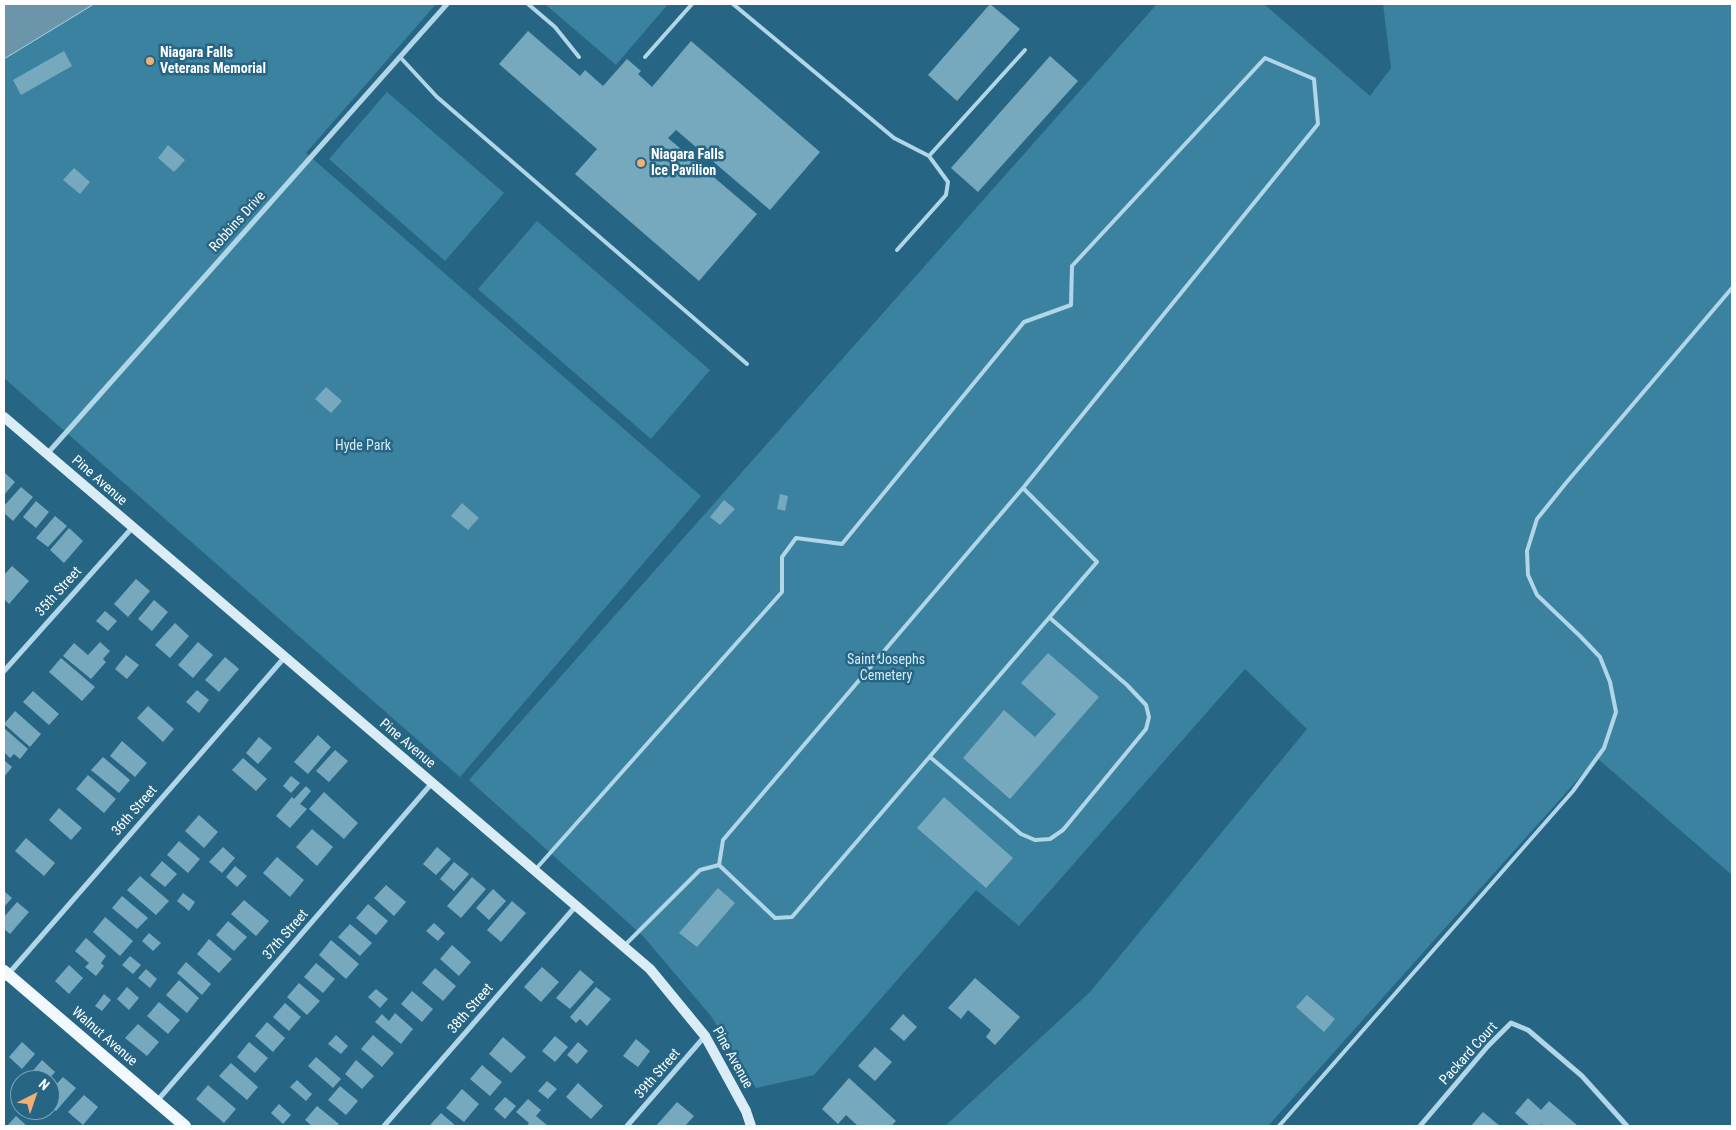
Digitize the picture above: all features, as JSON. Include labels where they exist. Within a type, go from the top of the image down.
[{"type":"main road","name":"Pine Avenue","points":[[4,417],[650,969],[706,1036],[746,1111],[751,1126]]},
{"type":"main road","name":"Walnut Avenue","points":[[5,975],[185,1126]]},
{"type":"street","name":"Robbins Drive","points":[[47,454],[447,4]]},
{"type":"street","name":"35th Street","points":[[4,671],[132,528]]},
{"type":"street","name":"36th Street","points":[[5,975],[284,658]]},
{"type":"street","name":"37th Street","points":[[156,1102],[432,783]]},
{"type":"street","name":"38th Street","points":[[384,1126],[574,906]]},
{"type":"street","name":"Packard Court","points":[[1420,1126],[1488,1046],[1511,1023],[1528,1030],[1582,1076],[1627,1126]]},
{"type":"street","name":"39th Street","points":[[626,1126],[706,1036]]},
{"type":"lane","points":[[528,4],[555,27],[579,57]]},
{"type":"lane","points":[[645,57],[692,4]]},
{"type":"lane","points":[[733,4],[894,138],[930,156],[948,182],[946,195],[897,250]]},
{"type":"lane","points":[[930,156],[1025,50]]},
{"type":"lane","points":[[400,57],[437,97],[747,364]]},
{"type":"lane","points":[[534,871],[782,592],[782,557],[796,538],[842,544],[1024,322],[1071,305],[1072,266],[1265,58],[1314,80],[1318,124],[1023,488],[723,840],[719,865]]},
{"type":"lane","points":[[1279,1126],[1573,791],[1604,748],[1616,712],[1610,682],[1600,657],[1536,595],[1528,575],[1527,552],[1537,519],[1732,288]]},
{"type":"lane","points":[[719,865],[775,918],[792,917],[1098,562],[1023,488]]},
{"type":"lane","points":[[930,756],[1021,834],[1035,840],[1050,839],[1063,830],[1146,729],[1149,716],[1146,705],[1127,685],[1050,618]]},
{"type":"lane","points":[[623,947],[700,870],[719,865]]},
{"type":"green space","name":"Hyde Park","points":[[4,4],[436,4],[306,153],[701,496],[460,777],[4,378]]},
{"type":"green space","points":[[545,4],[668,4],[616,65]]},
{"type":"green space","name":"Saint Josephs Cemetery","points":[[1157,4],[1264,4],[1370,96],[1391,68],[1383,4],[1732,4],[1732,875],[1597,758],[1268,1126],[945,1126],[1090,992],[1307,729],[1245,669],[1019,926],[976,890],[814,1075],[756,1088],[711,1016],[642,935],[469,780]]},
{"type":"green space","points":[[387,92],[504,193],[445,261],[329,159]]},
{"type":"green space","points":[[537,221],[710,370],[651,439],[478,289]]},
{"type":"shaded area","points":[[4,4],[94,4],[4,59]]},
{"type":"building","points":[[990,4],[1020,29],[957,101],[928,75]]},
{"type":"building","name":"Niagara Falls Ice Pavilion","points":[[528,31],[580,76],[585,70],[603,86],[627,59],[641,71],[638,74],[652,87],[691,41],[820,152],[770,210],[676,130],[668,138],[757,214],[699,281],[575,174],[597,149],[499,64]]},
{"type":"building","points":[[64,51],[72,66],[21,95],[13,80]]},
{"type":"building","points":[[1050,56],[1078,81],[978,192],[951,168]]},
{"type":"building","points":[[168,145],[185,160],[174,172],[158,158]]},
{"type":"building","points":[[74,168],[90,182],[80,194],[63,180]]},
{"type":"building","points":[[326,387],[342,401],[331,413],[315,399]]},
{"type":"building","points":[[4,472],[15,482],[4,495]]},
{"type":"building","points":[[21,487],[33,497],[13,521],[4,513],[4,506]]},
{"type":"building","points":[[780,494],[788,496],[785,511],[777,509]]},
{"type":"building","points":[[724,500],[735,509],[720,525],[710,517]]},
{"type":"building","points":[[36,501],[49,512],[36,528],[23,517]]},
{"type":"building","points":[[462,503],[479,518],[468,530],[451,516]]},
{"type":"building","points":[[55,516],[67,526],[48,547],[36,538]]},
{"type":"building","points":[[69,528],[83,541],[64,563],[50,550]]},
{"type":"building","points":[[12,566],[29,581],[9,604],[4,599],[4,575]]},
{"type":"building","points":[[136,579],[150,591],[128,617],[114,604]]},
{"type":"building","points":[[154,600],[168,612],[152,631],[138,619]]},
{"type":"building","points":[[105,611],[117,621],[108,631],[96,621]]},
{"type":"building","points":[[175,623],[189,636],[170,658],[155,645]]},
{"type":"building","points":[[100,642],[110,651],[103,659],[106,662],[91,679],[63,656],[74,643],[88,655]]},
{"type":"building","points":[[198,642],[213,655],[193,678],[178,665]]},
{"type":"building","points":[[1048,653],[1099,697],[1010,799],[963,758],[1004,710],[1035,737],[1056,714],[1021,683]]},
{"type":"building","points":[[126,655],[139,665],[127,679],[115,669]]},
{"type":"building","points":[[225,657],[239,669],[219,692],[205,680]]},
{"type":"building","points":[[61,658],[95,687],[82,701],[49,672]]},
{"type":"building","points":[[197,690],[209,700],[199,713],[186,702]]},
{"type":"building","points":[[33,691],[59,714],[49,725],[23,702]]},
{"type":"building","points":[[148,706],[174,729],[163,742],[137,718]]},
{"type":"building","points":[[15,711],[41,734],[30,747],[4,724]]},
{"type":"building","points":[[4,728],[28,749],[20,759],[14,754],[10,758],[4,752]]},
{"type":"building","points":[[318,735],[331,747],[308,774],[294,762]]},
{"type":"building","points":[[259,737],[272,748],[258,764],[246,753]]},
{"type":"building","points":[[122,741],[147,763],[135,777],[110,756]]},
{"type":"building","points":[[335,750],[348,761],[329,782],[316,771]]},
{"type":"building","points":[[103,757],[130,780],[119,793],[91,770]]},
{"type":"building","points":[[243,758],[267,779],[256,791],[232,770]]},
{"type":"building","points":[[4,760],[12,767],[4,777]]},
{"type":"building","points":[[88,775],[116,799],[104,813],[76,789]]},
{"type":"building","points":[[291,776],[300,783],[291,793],[283,786]]},
{"type":"building","points":[[306,786],[311,791],[300,804],[307,809],[290,828],[276,816],[292,797],[294,799]]},
{"type":"building","points":[[324,792],[358,823],[344,839],[309,809]]},
{"type":"building","points":[[944,797],[1013,858],[986,888],[917,828]]},
{"type":"building","points":[[59,808],[82,828],[71,840],[49,820]]},
{"type":"building","points":[[199,815],[218,832],[204,848],[185,831]]},
{"type":"building","points":[[312,829],[333,847],[317,866],[296,847]]},
{"type":"building","points":[[26,838],[55,863],[44,876],[15,851]]},
{"type":"building","points":[[179,841],[200,859],[188,873],[167,855]]},
{"type":"building","points":[[223,847],[235,858],[222,873],[209,862]]},
{"type":"building","points":[[437,847],[451,859],[436,875],[423,864]]},
{"type":"building","points":[[277,857],[304,880],[290,897],[263,873]]},
{"type":"building","points":[[162,861],[177,874],[165,887],[150,875]]},
{"type":"building","points":[[454,862],[469,874],[454,891],[440,879]]},
{"type":"building","points":[[235,866],[247,876],[237,887],[226,877]]},
{"type":"building","points":[[140,876],[169,901],[156,915],[127,890]]},
{"type":"building","points":[[472,877],[486,889],[461,918],[447,906]]},
{"type":"building","points":[[386,885],[406,902],[394,916],[374,898]]},
{"type":"building","points":[[718,888],[735,903],[697,947],[679,933]]},
{"type":"building","points":[[493,889],[506,901],[489,920],[476,908]]},
{"type":"building","points":[[4,891],[12,898],[4,907]]},
{"type":"building","points":[[183,893],[195,902],[189,911],[177,901]]},
{"type":"building","points":[[122,896],[148,918],[137,929],[112,908]]},
{"type":"building","points":[[244,900],[269,921],[256,936],[231,914]]},
{"type":"building","points":[[512,901],[526,913],[501,942],[487,930]]},
{"type":"building","points":[[17,902],[29,912],[10,934],[4,929],[4,917]]},
{"type":"building","points":[[368,904],[388,921],[376,935],[356,918]]},
{"type":"building","points":[[105,917],[133,941],[120,956],[93,932]]},
{"type":"building","points":[[228,921],[247,937],[234,951],[216,935]]},
{"type":"building","points":[[434,923],[445,933],[438,941],[426,931]]},
{"type":"building","points":[[350,924],[372,943],[360,956],[338,937]]},
{"type":"building","points":[[149,933],[161,943],[153,951],[142,941]]},
{"type":"building","points":[[86,938],[106,956],[101,963],[104,966],[96,976],[85,967],[89,963],[75,951]]},
{"type":"building","points":[[209,939],[232,959],[219,973],[197,954]]},
{"type":"building","points":[[331,940],[359,964],[346,979],[319,955]]},
{"type":"building","points":[[452,945],[471,962],[459,976],[440,959]]},
{"type":"building","points":[[130,956],[141,965],[133,974],[122,965]]},
{"type":"building","points":[[186,962],[211,984],[202,995],[177,973]]},
{"type":"building","points":[[316,963],[335,979],[323,993],[304,977]]},
{"type":"building","points":[[69,965],[83,978],[69,994],[55,981]]},
{"type":"building","points":[[542,967],[559,982],[541,1002],[524,987]]},
{"type":"building","points":[[435,968],[456,986],[443,1001],[422,983]]},
{"type":"building","points":[[146,969],[157,979],[150,988],[138,978]]},
{"type":"building","points":[[580,970],[594,982],[570,1009],[556,998]]},
{"type":"building","points":[[975,978],[1020,1017],[995,1045],[986,1037],[991,1030],[968,1010],[961,1019],[948,1008]]},
{"type":"building","points":[[179,980],[199,998],[187,1013],[166,995]]},
{"type":"building","points":[[299,983],[320,1001],[307,1015],[287,997]]},
{"type":"building","points":[[127,987],[139,998],[129,1010],[117,999]]},
{"type":"building","points":[[596,987],[611,999],[587,1026],[580,1019],[576,1023],[570,1017]]},
{"type":"building","points":[[376,989],[388,999],[380,1008],[368,997]]},
{"type":"building","points":[[412,991],[433,1009],[422,1022],[401,1004]]},
{"type":"building","points":[[104,994],[111,1000],[102,1011],[95,1006]]},
{"type":"building","points":[[1307,995],[1335,1019],[1324,1032],[1296,1007]]},
{"type":"building","points":[[159,1002],[180,1020],[168,1034],[147,1016]]},
{"type":"building","points":[[285,1003],[301,1017],[289,1031],[273,1017]]},
{"type":"building","points":[[395,1013],[413,1029],[401,1044],[375,1022],[382,1014],[389,1021]]},
{"type":"building","points":[[903,1014],[917,1027],[904,1041],[890,1029]]},
{"type":"building","points":[[267,1022],[285,1038],[273,1052],[255,1036]]},
{"type":"building","points":[[138,1024],[159,1042],[147,1056],[125,1038]]},
{"type":"building","points":[[336,1035],[348,1046],[341,1054],[328,1044]]},
{"type":"building","points":[[373,1035],[394,1053],[382,1067],[361,1049]]},
{"type":"building","points":[[555,1036],[568,1047],[555,1062],[542,1051]]},
{"type":"building","points":[[503,1037],[526,1057],[511,1073],[489,1054]]},
{"type":"building","points":[[636,1039],[650,1051],[638,1067],[623,1056]]},
{"type":"building","points":[[22,1042],[35,1054],[22,1069],[9,1057]]},
{"type":"building","points":[[249,1042],[268,1058],[255,1073],[237,1057]]},
{"type":"building","points":[[578,1042],[588,1051],[577,1064],[567,1055]]},
{"type":"building","points":[[875,1047],[892,1062],[875,1081],[858,1066]]},
{"type":"building","points":[[316,1057],[341,1079],[333,1088],[308,1066]]},
{"type":"building","points":[[42,1060],[53,1070],[34,1070]]},
{"type":"building","points":[[356,1060],[374,1076],[362,1089],[345,1074]]},
{"type":"building","points":[[231,1063],[258,1087],[247,1100],[219,1076]]},
{"type":"building","points":[[482,1065],[502,1082],[490,1096],[470,1079]]},
{"type":"building","points":[[63,1077],[76,1088],[60,1106],[60,1080]]},
{"type":"building","points":[[849,1078],[896,1121],[891,1126],[858,1126],[846,1115],[838,1124],[822,1109]]},
{"type":"building","points":[[297,1080],[312,1094],[306,1101],[290,1087]]},
{"type":"building","points":[[547,1081],[557,1089],[548,1099],[538,1091]]},
{"type":"building","points":[[578,1083],[603,1106],[591,1119],[566,1097]]},
{"type":"building","points":[[208,1085],[236,1109],[224,1123],[196,1099]]},
{"type":"building","points":[[340,1086],[358,1101],[346,1115],[328,1100]]},
{"type":"building","points":[[462,1089],[479,1104],[464,1122],[446,1108]]},
{"type":"building","points":[[84,1095],[98,1107],[83,1125],[68,1112]]},
{"type":"building","points":[[505,1097],[516,1106],[505,1119],[494,1109]]},
{"type":"building","points":[[1528,1098],[1541,1110],[1549,1101],[1578,1126],[1543,1126],[1541,1124],[1539,1126],[1530,1126],[1515,1113]]},
{"type":"building","points":[[528,1099],[541,1110],[536,1116],[548,1126],[527,1126],[529,1123],[516,1112]]},
{"type":"building","points":[[677,1102],[694,1116],[685,1126],[656,1126]]},
{"type":"building","points":[[279,1104],[291,1115],[283,1124],[271,1113]]},
{"type":"building","points":[[317,1106],[339,1124],[337,1126],[312,1126],[305,1120]]},
{"type":"building","points":[[1483,1112],[1500,1126],[1471,1126]]},
{"type":"building","points":[[441,1113],[456,1126],[429,1126]]},
{"type":"building","points":[[12,1120],[20,1120],[27,1126],[7,1126]]},
{"type":"place","name":"Niagara Falls Veterans Memorial","points":[[150,61]]},
{"type":"place","name":"Niagara Falls Ice Pavilion","points":[[641,163]]}]
